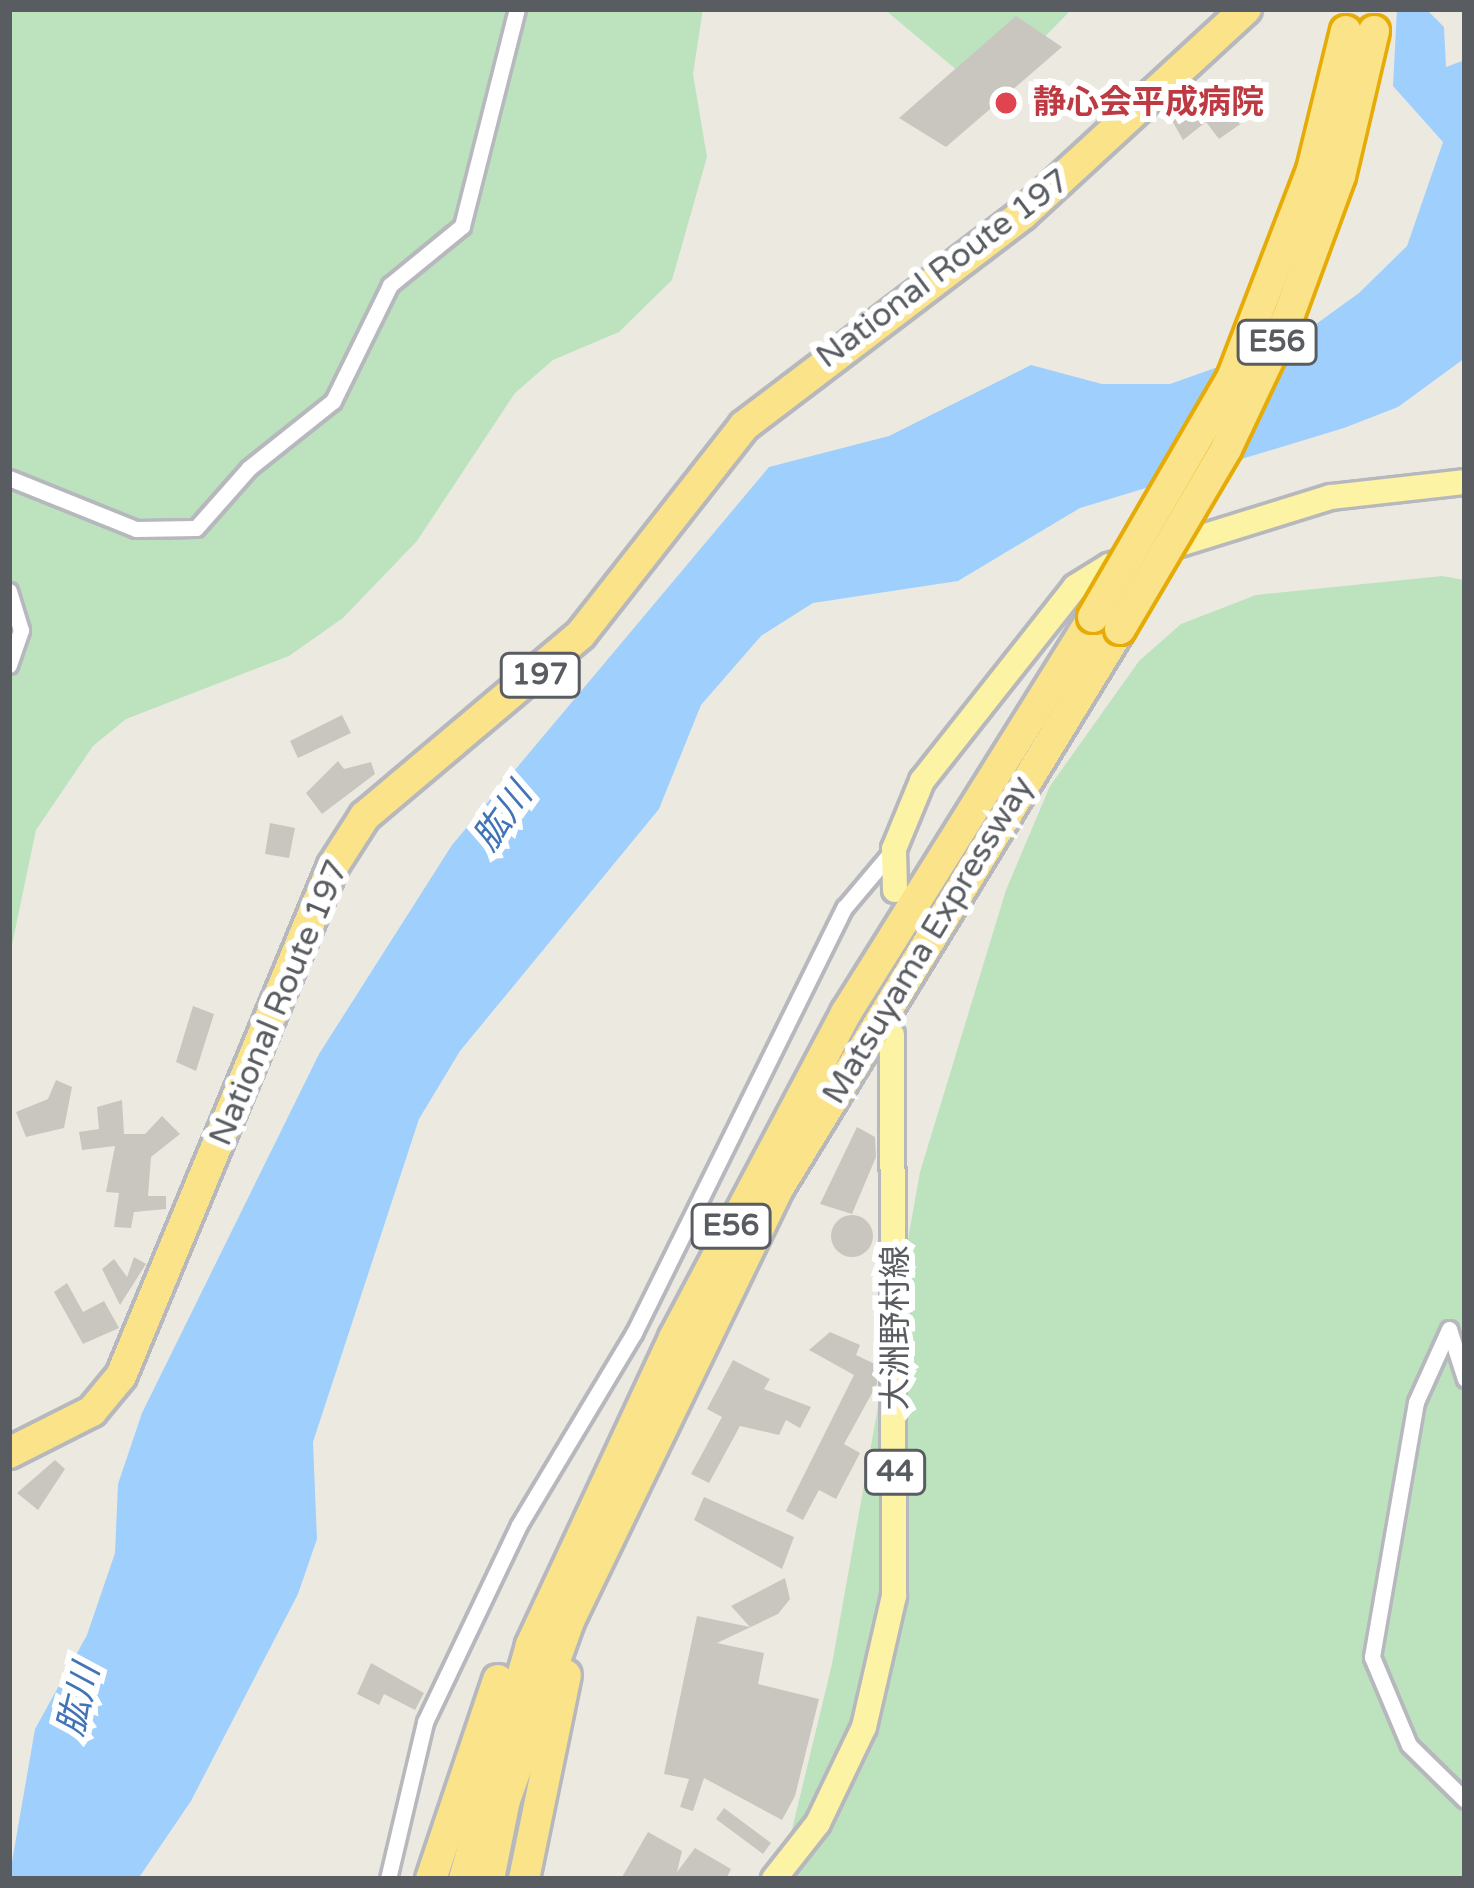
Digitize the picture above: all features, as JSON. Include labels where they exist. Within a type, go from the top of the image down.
[{"type":"highway","name":"National Route 197","points":[[9,1453],[92,1411],[121,1376],[323,887],[365,816],[581,634],[745,426],[1023,214],[1246,9]]},
{"type":"highway","name":"Matsuyama Expressway","points":[[464,1879],[525,1662],[640,1439],[778,1187],[1107,623],[1226,449],[1287,320],[1340,176],[1362,20]]},
{"type":"highway","name":"Matsuyama Expressway","points":[[489,1879],[529,1722],[640,1439]]},
{"type":"highway","points":[[431,1879],[472,1742],[528,1612],[640,1439]]},
{"type":"highway","points":[[524,1879],[563,1681],[640,1439]]},
{"type":"main road","points":[[895,890],[893,849],[922,782],[1075,587],[1109,566],[1331,497],[1465,482]]},
{"type":"main road","name":"大洲野村線","points":[[774,1879],[818,1822],[864,1727],[894,1596],[892,1035]]},
{"type":"street","points":[[9,478],[136,529],[196,528],[249,468],[332,401],[391,285],[462,226],[518,9]]},
{"type":"street","points":[[9,591],[21,630],[9,665]]},
{"type":"street","points":[[388,1879],[425,1722],[519,1525],[634,1333],[845,907],[893,849]]},
{"type":"street","points":[[1465,1379],[1450,1329],[1416,1402],[1372,1657],[1409,1744],[1465,1800]]},
{"type":"green space","points":[[9,9],[703,9],[693,74],[707,157],[672,280],[619,332],[553,360],[515,393],[417,541],[343,618],[289,656],[126,719],[93,746],[36,830],[9,959]]},
{"type":"green space","points":[[884,9],[1072,9],[1014,68],[971,82]]},
{"type":"green space","points":[[1442,576],[1465,580],[1465,1879],[780,1879],[832,1664],[920,1172],[1006,890],[1050,786],[1139,661],[1181,624],[1256,595]]},
{"type":"water","name":"肱川","points":[[1397,9],[1426,9],[1444,27],[1446,67],[1465,60],[1465,358],[1398,407],[1344,428],[1080,508],[958,581],[813,603],[761,636],[701,705],[659,809],[460,1051],[419,1119],[313,1442],[317,1539],[298,1594],[191,1801],[138,1879],[9,1879],[35,1729],[87,1635],[115,1553],[118,1484],[142,1413],[319,1054],[452,845],[769,467],[889,436],[1031,365],[1102,384],[1170,384],[1294,340],[1359,293],[1407,246],[1443,142],[1393,86]]},
{"type":"building","points":[[1016,16],[1062,47],[946,147],[899,118]]},
{"type":"building","points":[[1235,84],[1259,111],[1219,139],[1206,122],[1183,140],[1170,117],[1196,97],[1207,107]]},
{"type":"building","points":[[342,715],[351,733],[298,758],[290,741]]},
{"type":"building","points":[[338,761],[344,769],[371,762],[375,774],[322,814],[306,793]]},
{"type":"building","points":[[270,823],[295,828],[289,858],[265,854]]},
{"type":"building","points":[[193,1006],[214,1014],[196,1071],[176,1062]]},
{"type":"building","points":[[56,1080],[72,1087],[64,1128],[26,1137],[16,1112],[48,1099]]},
{"type":"building","points":[[122,1100],[124,1134],[145,1134],[162,1116],[180,1134],[151,1157],[148,1196],[166,1196],[166,1209],[134,1212],[131,1228],[114,1227],[119,1193],[106,1192],[115,1146],[82,1150],[79,1132],[99,1129],[97,1107]]},
{"type":"building","points":[[857,1127],[875,1137],[876,1157],[852,1214],[820,1204]]},
{"type":"building","points":[[852,1215],[867,1221],[873,1236],[867,1251],[852,1257],[837,1251],[831,1236],[837,1221]]},
{"type":"building","points":[[134,1257],[146,1264],[120,1305],[102,1269],[114,1259],[127,1277]]},
{"type":"building","points":[[67,1283],[83,1312],[104,1301],[119,1328],[83,1344],[54,1292]]},
{"type":"building","points":[[830,1332],[860,1345],[856,1355],[877,1365],[877,1384],[844,1444],[860,1453],[836,1499],[819,1490],[803,1520],[786,1511],[854,1375],[809,1350]]},
{"type":"building","points":[[733,1360],[770,1379],[764,1389],[811,1407],[800,1428],[786,1420],[779,1435],[740,1426],[709,1483],[691,1474],[722,1417],[707,1409]]},
{"type":"building","points":[[55,1460],[65,1469],[38,1510],[17,1493]]},
{"type":"building","points":[[704,1497],[794,1537],[782,1569],[694,1520]]},
{"type":"building","points":[[785,1578],[790,1599],[778,1614],[717,1643],[764,1653],[758,1684],[819,1699],[795,1796],[782,1820],[704,1778],[693,1811],[680,1807],[689,1779],[664,1774],[697,1616],[750,1627],[731,1606]]},
{"type":"building","points":[[371,1663],[424,1693],[415,1710],[384,1694],[379,1705],[357,1694]]},
{"type":"building","points":[[724,1808],[771,1843],[763,1854],[716,1819]]},
{"type":"building","points":[[648,1832],[682,1851],[677,1872],[695,1848],[731,1869],[726,1879],[621,1879]]},
{"type":"place","name":"静心会平成病院","points":[[1006,103]]}]
